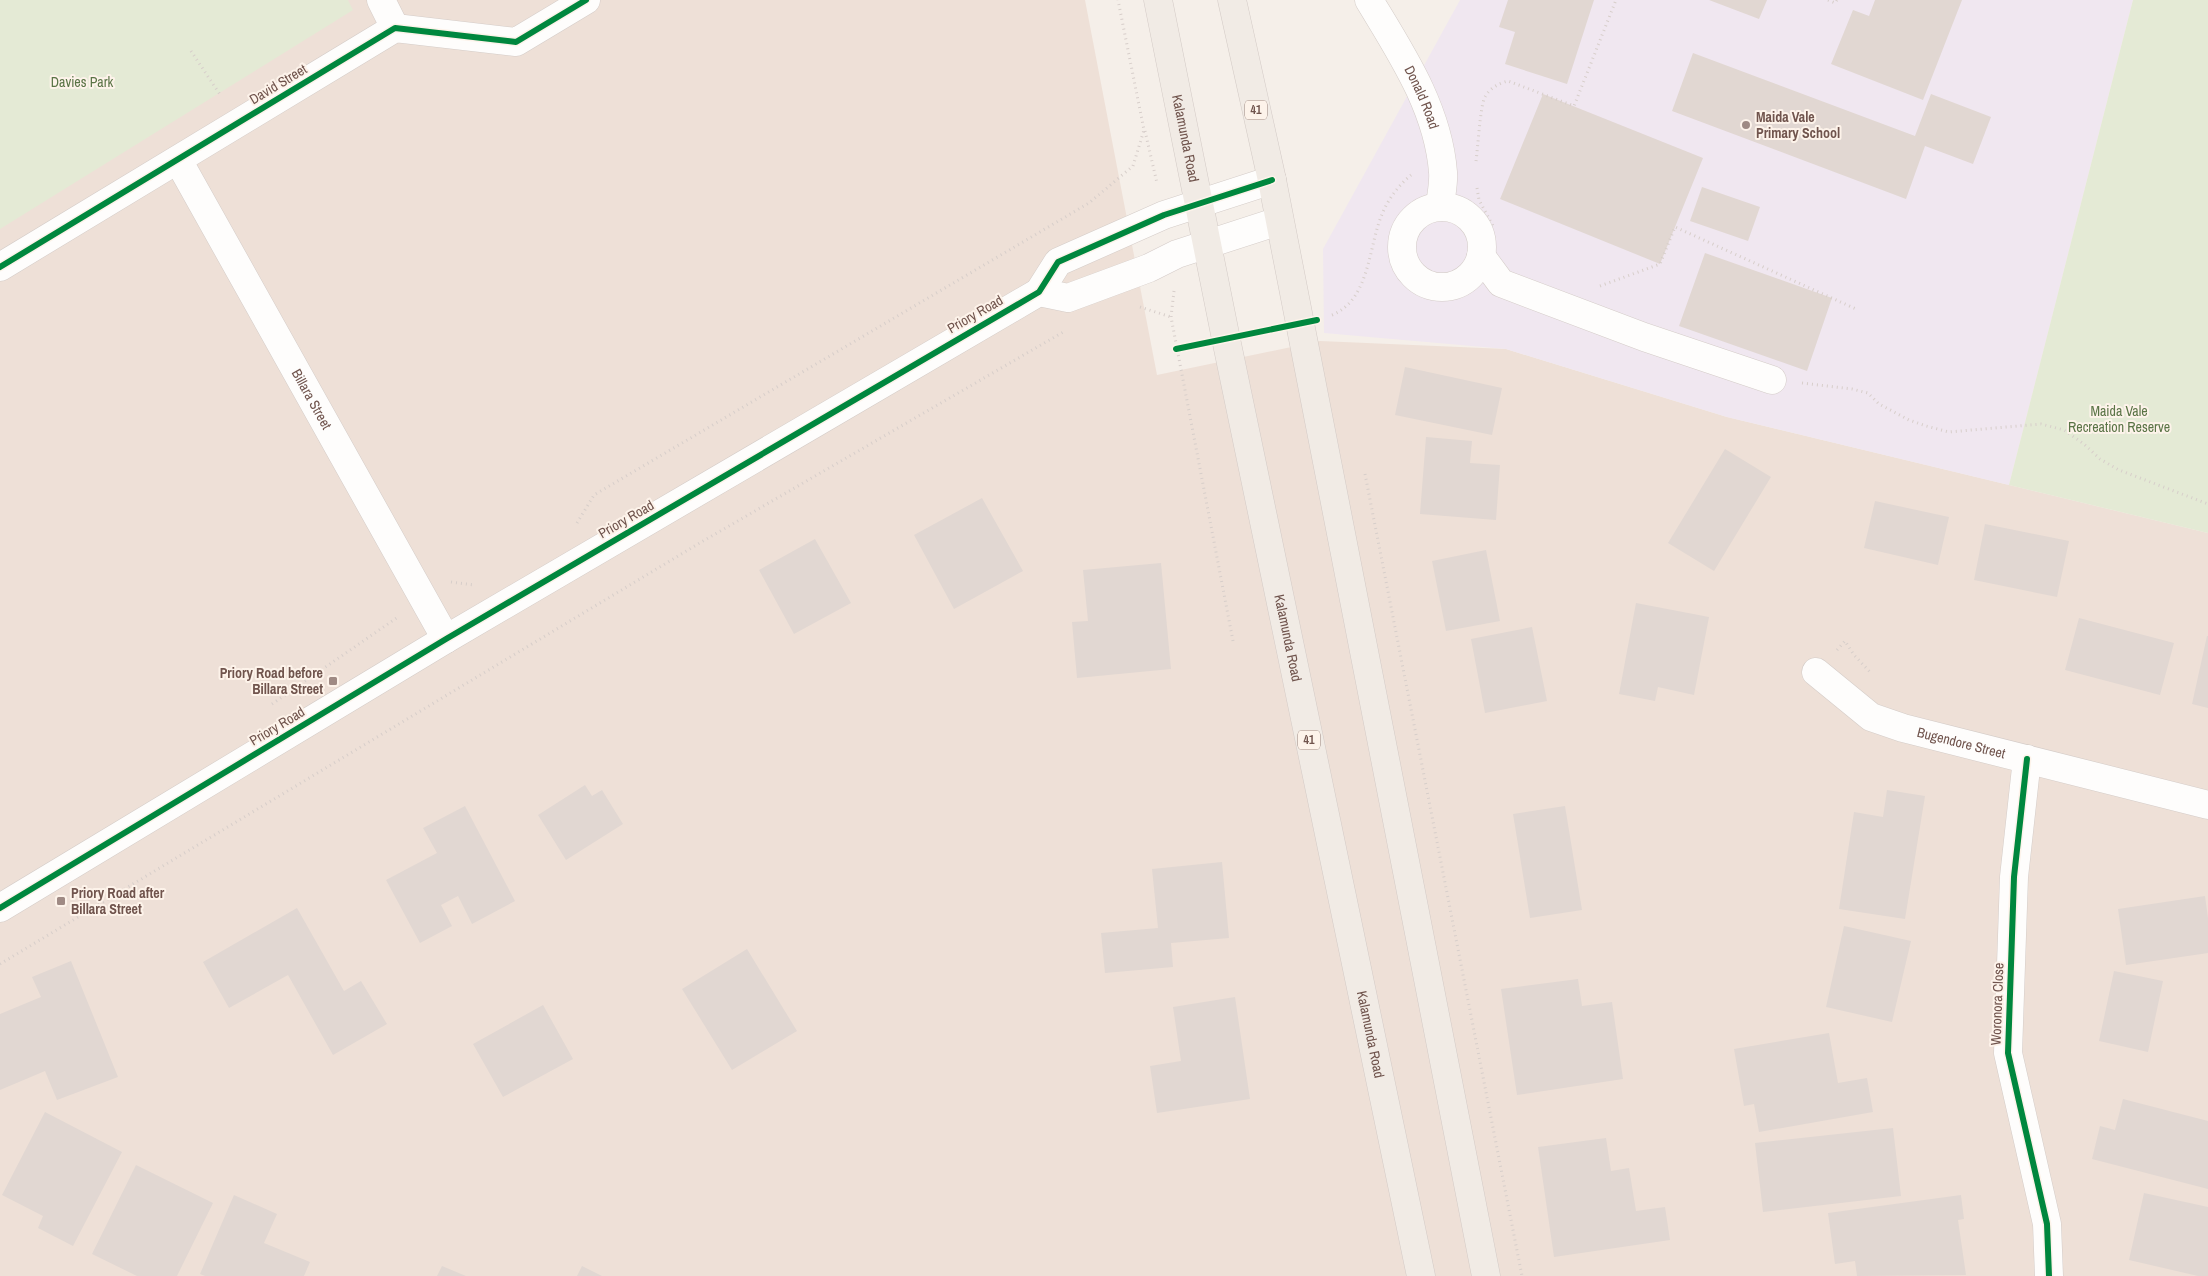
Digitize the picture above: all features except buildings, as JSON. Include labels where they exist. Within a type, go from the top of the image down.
[{"type":"main road","name":"Kalamunda Road","points":[[1158,0],[1226,339],[1421,1276]]},
{"type":"main road","name":"41","points":[[1232,0],[1272,180],[1279,220],[1308,322],[1486,1276]]},
{"type":"street","points":[[380,0],[395,28],[516,42],[586,0]]},
{"type":"street","name":"Donald Road","points":[[1369,0],[1410,67],[1427,106],[1438,141],[1443,172],[1440,206]]},
{"type":"street","name":"David Street","points":[[0,267],[395,28]]},
{"type":"street","name":"Billara Street","points":[[178,160],[446,639]]},
{"type":"street","name":"Priory Road","points":[[0,908],[446,639],[1039,292],[1058,262],[1164,215],[1272,180]]},
{"type":"street","points":[[1440,206],[1453,208],[1464,213],[1473,221],[1482,243],[1481,256],[1478,264],[1467,278],[1451,286],[1433,287],[1417,279],[1405,265],[1401,247],[1409,222],[1423,210],[1440,206]]},
{"type":"street","points":[[1039,292],[1068,298],[1207,244],[1279,220]]},
{"type":"street","points":[[1481,256],[1501,283],[1644,337],[1772,380]]},
{"type":"street","name":"Bugendore Street","points":[[1816,672],[1871,717],[1903,728],[2208,805]]},
{"type":"street","name":"Woronora Close","points":[[2027,760],[2014,877],[2008,1053],[2047,1224],[2048,1276]]},
{"type":"path","points":[[575,527],[594,495],[1089,203],[1133,166],[1144,130],[1118,0]]},
{"type":"path","points":[[1497,232],[1479,200],[1474,176],[1484,98],[1500,82],[1508,81],[1574,106],[1616,0]]},
{"type":"path","points":[[1828,0],[1835,3],[1837,0]]},
{"type":"path","points":[[1308,322],[1335,314],[1352,301],[1366,270],[1383,212],[1402,183],[1411,175],[1443,172],[1474,176]]},
{"type":"path","points":[[1591,289],[1660,264],[1675,227],[1856,309]]},
{"type":"path","points":[[1135,306],[1171,317]]},
{"type":"path","points":[[0,964],[690,549],[1066,330]]},
{"type":"path","points":[[1226,339],[1176,349],[1233,641]]},
{"type":"path","points":[[1772,380],[1852,389],[1868,393],[1879,404],[1909,420],[1949,432],[2041,424],[2064,430],[2084,444],[2100,459],[2119,470],[2208,504]]},
{"type":"path","points":[[1363,468],[1522,1276]]},
{"type":"path","points":[[269,708],[274,702],[452,581],[483,585]]},
{"type":"shaded area","points":[[0,0],[1085,0],[1157,375],[1320,341],[1506,349],[1727,417],[2208,533],[2208,1276],[0,1276]]},
{"type":"shaded area","name":"Maida Vale Primary School","points":[[1460,0],[2133,0],[2009,485],[1727,417],[1506,349],[1324,333],[1323,249]]},
{"type":"green space","name":"Davies Park","points":[[0,0],[348,0],[353,10],[0,229]]},
{"type":"green space","name":"Maida Vale Recreation Reserve","points":[[2133,0],[2208,0],[2208,533],[2009,485]]},
{"type":"cycle path","points":[[0,267],[395,28],[516,42],[586,0]]},
{"type":"cycle path","points":[[0,908],[446,639],[1039,292],[1058,262],[1164,215],[1272,180]]},
{"type":"cycle path","points":[[1176,349],[1317,320]]},
{"type":"cycle path","points":[[2027,759],[2014,877],[2008,1053],[2047,1224],[2049,1276]]},
{"type":"place","name":"Maida Vale Primary School","points":[[1746,125]]},
{"type":"place","name":"Priory Road before Billara Street","points":[[333,681]]},
{"type":"place","name":"Priory Road after Billara Street","points":[[61,901]]}]
